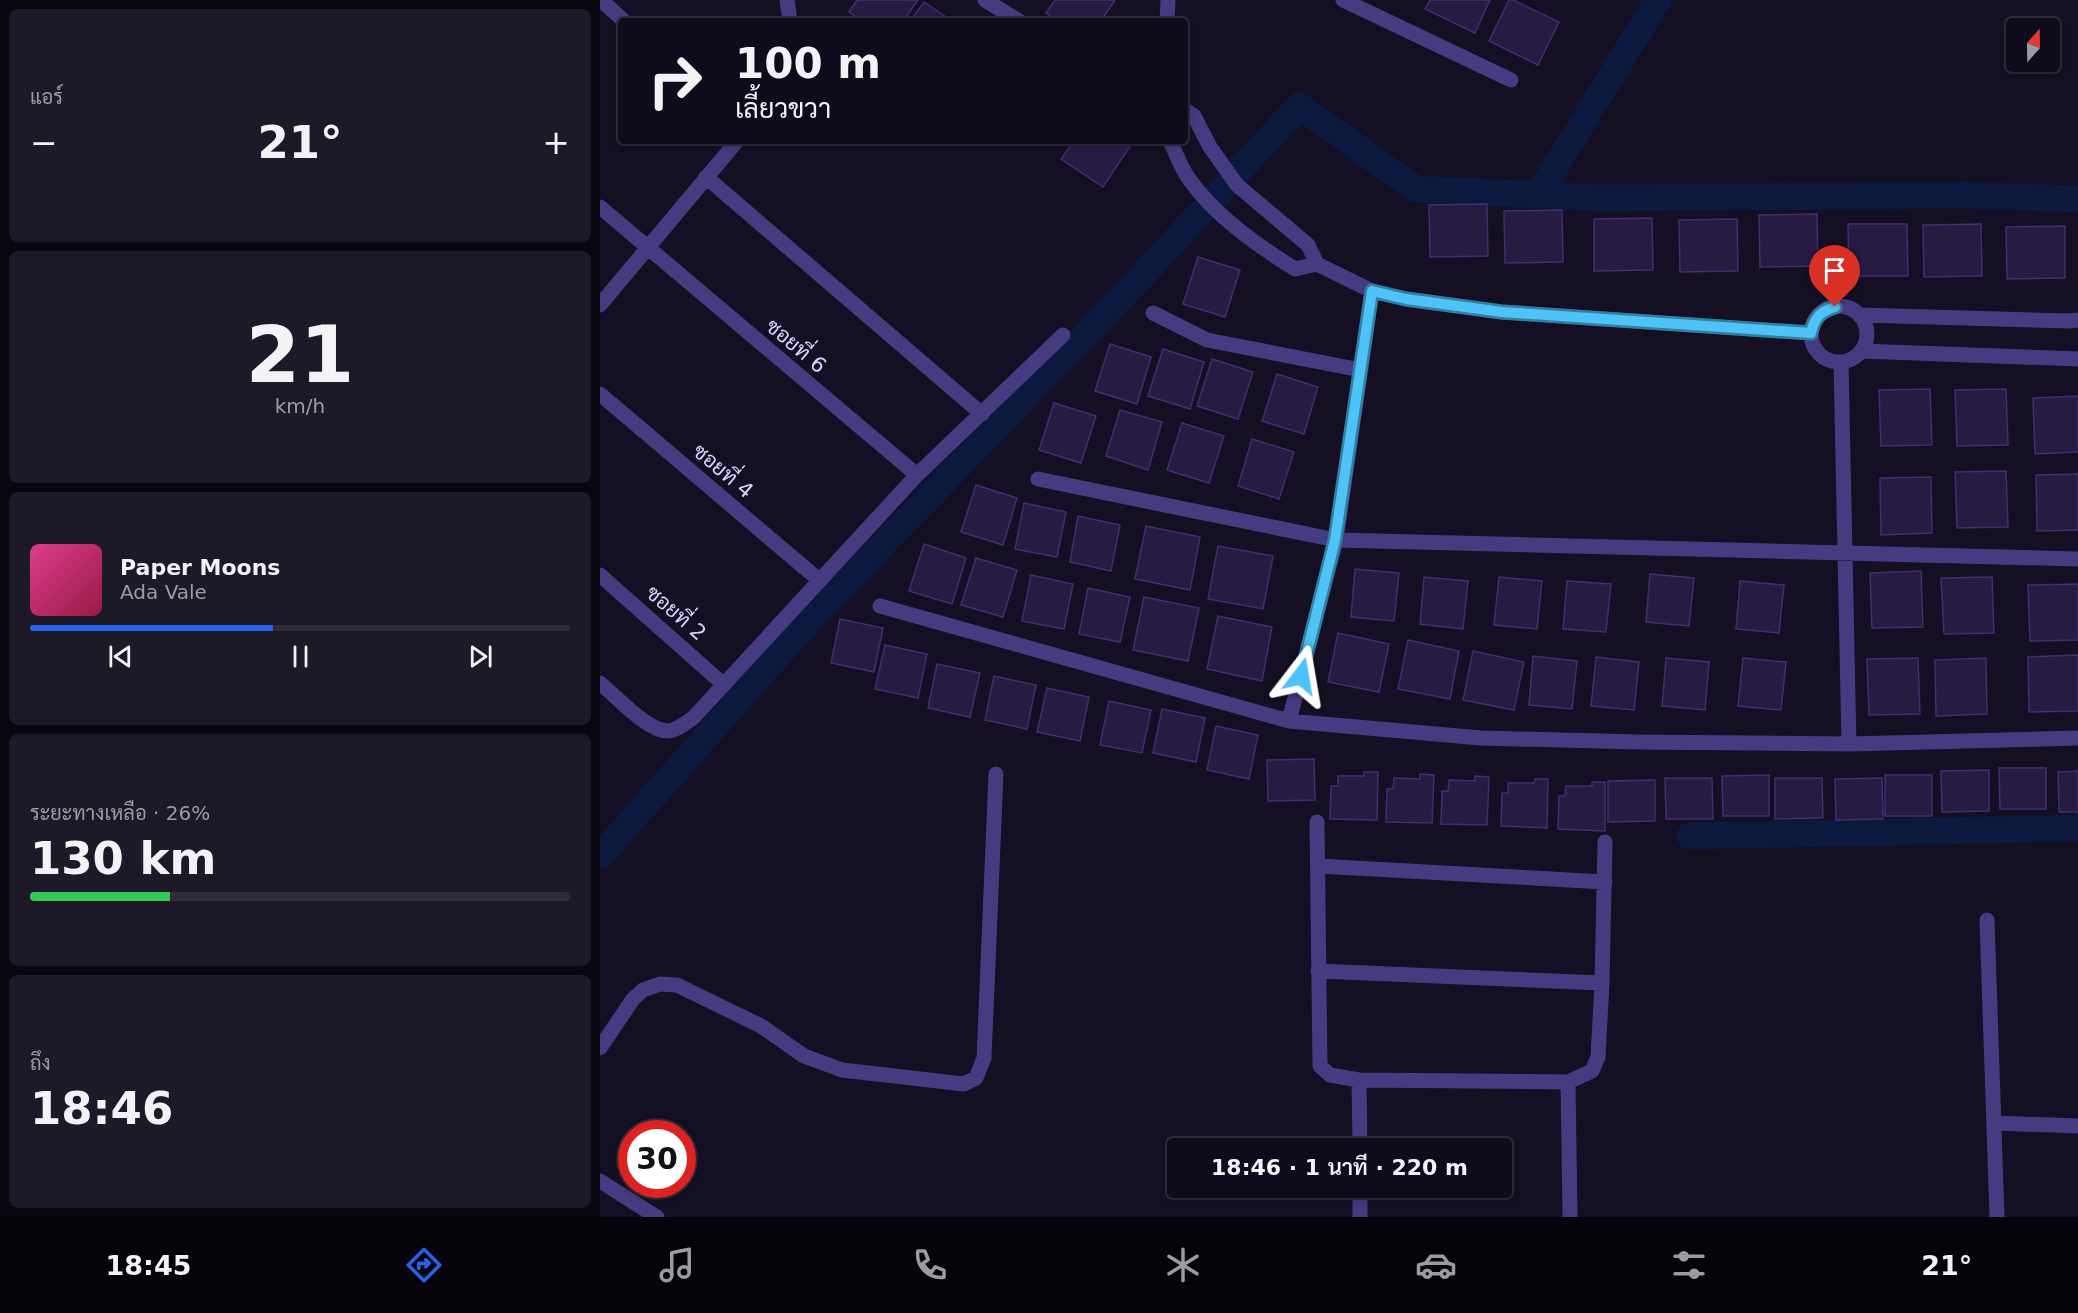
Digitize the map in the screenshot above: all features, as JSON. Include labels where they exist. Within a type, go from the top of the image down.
[{"type":"street","points":[[601,0],[621,18]]},
{"type":"street","points":[[787,0],[790,18]]},
{"type":"street","points":[[985,0],[1014,18]]},
{"type":"street","points":[[1167,18],[1168,0]]},
{"type":"street","points":[[1343,0],[1511,80]]},
{"type":"street","points":[[1188,112],[1194,116],[1210,147],[1237,185],[1308,245],[1317,264],[1372,291],[1406,299],[1502,312],[1811,333]]},
{"type":"street","points":[[600,305],[734,144]]},
{"type":"street","points":[[1171,144],[1187,177],[1220,214],[1274,256],[1295,269],[1317,264]]},
{"type":"street","points":[[706,177],[982,414]]},
{"type":"street","name":"ซอยที่ 6","points":[[600,207],[917,475]]},
{"type":"street","points":[[1289,721],[1335,540],[1372,291]]},
{"type":"street","points":[[1860,315],[1867,332],[1867,340],[1861,351],[1850,360],[1841,362],[1832,361],[1816,351],[1811,333],[1813,324],[1818,316],[1835,307],[1844,307],[1860,315],[2078,320]]},
{"type":"street","points":[[1153,313],[1207,340],[1361,370]]},
{"type":"street","points":[[600,683],[644,722],[667,731],[679,728],[693,718],[917,475],[1063,335]]},
{"type":"street","points":[[1861,351],[2078,359]]},
{"type":"street","points":[[1841,362],[1849,744]]},
{"type":"street","name":"ซอยที่ 4","points":[[600,394],[819,580]]},
{"type":"street","points":[[1038,479],[1335,540],[2078,559]]},
{"type":"street","name":"ซอยที่ 2","points":[[600,575],[723,684]]},
{"type":"street","points":[[880,606],[1289,721],[1481,738],[1849,744],[2078,738]]},
{"type":"street","points":[[600,1048],[633,999],[643,990],[660,984],[676,986],[761,1026],[804,1056],[842,1070],[964,1084],[976,1078],[984,1058],[996,774]]},
{"type":"street","points":[[1317,822],[1320,1066],[1330,1076],[1359,1080],[1568,1082],[1592,1071],[1598,1057],[1605,842]]},
{"type":"street","points":[[1318,866],[1605,882]]},
{"type":"street","points":[[1987,920],[1997,1217]]},
{"type":"street","points":[[1318,971],[1602,983]]},
{"type":"street","points":[[1359,1080],[1360,1138]]},
{"type":"street","points":[[1568,1082],[1570,1217]]},
{"type":"street","points":[[1994,1123],[2078,1125]]},
{"type":"street","points":[[600,1181],[657,1217]]},
{"type":"street","points":[[1360,1198],[1360,1217]]},
{"type":"building","points":[[857,0],[918,0],[905,18],[858,18],[849,12]]},
{"type":"building","points":[[1055,0],[1115,0],[1103,18],[1054,18],[1046,13]]},
{"type":"building","points":[[1430,0],[1490,0],[1475,33],[1425,9]]},
{"type":"building","points":[[1509,0],[1559,22],[1538,65],[1489,41]]},
{"type":"building","points":[[924,2],[948,18],[912,18]]},
{"type":"building","points":[[1072,144],[1131,145],[1103,187],[1061,159]]},
{"type":"building","points":[[1487,204],[1488,256],[1430,257],[1429,205]]},
{"type":"building","points":[[1562,210],[1563,262],[1505,263],[1504,211]]},
{"type":"building","points":[[1817,214],[1818,266],[1760,267],[1759,215]]},
{"type":"building","points":[[1652,218],[1653,270],[1594,271],[1594,219]]},
{"type":"building","points":[[1737,219],[1738,271],[1680,272],[1679,220]]},
{"type":"building","points":[[1848,224],[1907,224],[1908,276],[1849,276]]},
{"type":"building","points":[[1981,224],[1982,276],[1924,277],[1923,225]]},
{"type":"building","points":[[2065,226],[2065,278],[2007,279],[2006,227]]},
{"type":"building","points":[[1198,257],[1240,270],[1225,317],[1183,304]]},
{"type":"building","points":[[1110,344],[1151,357],[1137,404],[1095,391]]},
{"type":"building","points":[[1163,349],[1204,362],[1190,409],[1148,396]]},
{"type":"building","points":[[1212,359],[1253,372],[1238,419],[1197,406]]},
{"type":"building","points":[[1277,374],[1318,387],[1304,434],[1262,421]]},
{"type":"building","points":[[1930,389],[1932,445],[1881,446],[1879,390]]},
{"type":"building","points":[[2006,389],[2008,445],[1957,446],[1955,390]]},
{"type":"building","points":[[2078,396],[2078,452],[2035,454],[2033,398]]},
{"type":"building","points":[[1054,403],[1096,416],[1081,463],[1039,450]]},
{"type":"building","points":[[1120,410],[1162,422],[1148,470],[1106,456]]},
{"type":"building","points":[[1182,423],[1224,436],[1209,483],[1167,470]]},
{"type":"building","points":[[1252,439],[1294,452],[1279,499],[1238,486]]},
{"type":"building","points":[[2006,471],[2008,527],[1957,528],[1955,472]]},
{"type":"building","points":[[2078,474],[2078,530],[2037,531],[2036,475]]},
{"type":"building","points":[[1931,477],[1932,533],[1881,535],[1880,478]]},
{"type":"building","points":[[976,485],[1017,498],[1003,545],[961,532]]},
{"type":"building","points":[[1024,503],[1066,512],[1057,557],[1015,549]]},
{"type":"building","points":[[1078,516],[1120,525],[1111,571],[1070,562]]},
{"type":"building","points":[[1146,526],[1200,537],[1190,590],[1135,579]]},
{"type":"building","points":[[924,544],[966,558],[952,604],[909,591]]},
{"type":"building","points":[[1218,546],[1273,556],[1263,609],[1208,599]]},
{"type":"building","points":[[976,558],[1017,570],[1003,617],[961,605]]},
{"type":"building","points":[[1355,569],[1399,573],[1394,621],[1351,617]]},
{"type":"building","points":[[1921,571],[1923,627],[1872,628],[1870,573]]},
{"type":"building","points":[[1650,574],[1694,578],[1689,626],[1646,622]]},
{"type":"building","points":[[1031,575],[1073,584],[1064,629],[1022,621]]},
{"type":"building","points":[[1424,577],[1468,581],[1463,629],[1420,624]]},
{"type":"building","points":[[1499,577],[1542,581],[1537,629],[1494,625]]},
{"type":"building","points":[[1992,577],[1994,633],[1944,634],[1941,578]]},
{"type":"building","points":[[1567,581],[1611,584],[1606,632],[1563,629]]},
{"type":"building","points":[[1740,581],[1784,585],[1779,633],[1736,629]]},
{"type":"building","points":[[2078,584],[2078,640],[2030,641],[2028,585]]},
{"type":"building","points":[[1088,588],[1130,597],[1120,642],[1079,634]]},
{"type":"building","points":[[1144,597],[1199,608],[1188,661],[1133,650]]},
{"type":"building","points":[[1218,616],[1272,627],[1262,681],[1207,669]]},
{"type":"building","points":[[840,619],[883,628],[874,672],[831,663]]},
{"type":"building","points":[[1338,633],[1389,644],[1379,692],[1328,682]]},
{"type":"building","points":[[1408,640],[1459,651],[1450,699],[1398,689]]},
{"type":"building","points":[[885,645],[927,654],[918,698],[875,689]]},
{"type":"building","points":[[1473,651],[1524,662],[1514,710],[1463,700]]},
{"type":"building","points":[[2078,655],[2078,711],[2029,712],[2028,657]]},
{"type":"building","points":[[1533,656],[1577,661],[1572,709],[1529,705]]},
{"type":"building","points":[[1596,657],[1639,662],[1634,710],[1591,706]]},
{"type":"building","points":[[1666,658],[1709,662],[1705,710],[1662,706]]},
{"type":"building","points":[[1743,658],[1786,662],[1781,710],[1738,706]]},
{"type":"building","points":[[1918,658],[1920,714],[1869,715],[1867,659]]},
{"type":"building","points":[[1986,658],[1987,714],[1936,716],[1935,660]]},
{"type":"building","points":[[937,664],[980,673],[970,717],[928,708]]},
{"type":"building","points":[[994,676],[1036,685],[1027,729],[985,720]]},
{"type":"building","points":[[1047,688],[1089,697],[1080,741],[1037,732]]},
{"type":"building","points":[[1109,701],[1151,710],[1142,753],[1100,745]]},
{"type":"building","points":[[1162,709],[1205,718],[1196,762],[1153,753]]},
{"type":"building","points":[[1216,726],[1258,735],[1249,779],[1207,770]]},
{"type":"building","points":[[1314,759],[1315,800],[1268,801],[1267,760]]},
{"type":"building","points":[[1999,768],[2046,768],[2046,809],[2000,809]]},
{"type":"building","points":[[1989,770],[1989,811],[1942,812],[1941,771]]},
{"type":"building","points":[[2078,771],[2078,812],[2059,812],[2058,772]]},
{"type":"building","points":[[1364,772],[1378,772],[1377,820],[1330,819],[1331,786],[1338,786],[1338,776],[1364,776]]},
{"type":"building","points":[[1420,774],[1434,775],[1432,823],[1386,822],[1387,789],[1393,789],[1394,778],[1420,779]]},
{"type":"building","points":[[1769,775],[1769,816],[1723,816],[1722,776]]},
{"type":"building","points":[[1885,775],[1932,775],[1932,816],[1885,816]]},
{"type":"building","points":[[1475,776],[1489,777],[1487,825],[1441,824],[1442,791],[1448,791],[1449,780],[1475,781]]},
{"type":"building","points":[[1665,778],[1712,778],[1713,819],[1666,819]]},
{"type":"building","points":[[1775,778],[1822,778],[1823,818],[1775,819]]},
{"type":"building","points":[[1882,778],[1883,819],[1836,820],[1835,779]]},
{"type":"building","points":[[1535,779],[1548,779],[1547,828],[1501,826],[1502,793],[1508,793],[1508,783],[1534,783]]},
{"type":"building","points":[[1655,780],[1655,821],[1608,822],[1608,781]]},
{"type":"building","points":[[1592,782],[1605,782],[1605,831],[1558,829],[1559,796],[1565,796],[1566,786],[1592,786]]},
{"type":"waterway","points":[[1538,195],[1658,0]]},
{"type":"waterway","points":[[600,856],[808,622],[1129,290],[1299,106],[1416,189],[1600,198],[1963,195],[2078,199]]},
{"type":"waterway","points":[[1690,836],[2078,828]]},
{"type":"route","points":[[1301,676],[1335,540],[1372,291],[1406,299],[1502,312],[1811,333],[1818,316],[1835,307]]}]
